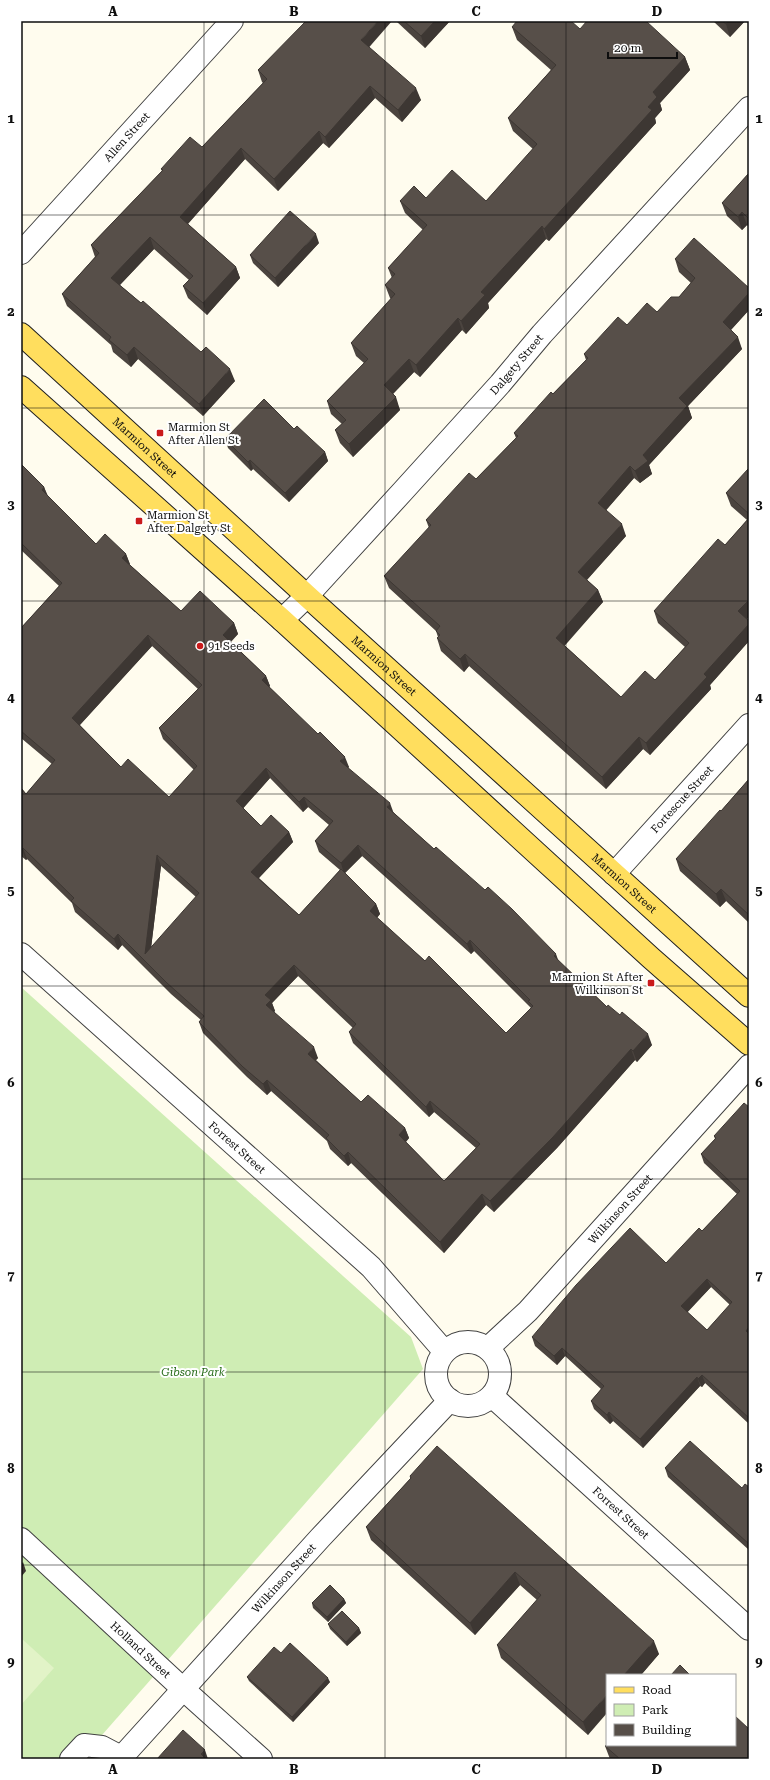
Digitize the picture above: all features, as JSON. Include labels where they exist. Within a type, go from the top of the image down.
[{"type":"main road","name":"Marmion Street","points":[[21,334],[307,596],[749,996]]},
{"type":"main road","points":[[22,391],[282,620],[646,953],[749,1044]]},
{"type":"street","name":"Allen Street","points":[[21,253],[232,21]]},
{"type":"street","name":"Dalgety Street","points":[[282,620],[307,596],[749,108]]},
{"type":"street","name":"Fortescue Street","points":[[614,874],[749,725]]},
{"type":"street","name":"Forrest Street","points":[[21,954],[371,1267],[444,1351]]},
{"type":"street","name":"Wilkinson Street","points":[[488,1348],[533,1306],[749,1066]]},
{"type":"street","points":[[470,1341],[480,1343],[488,1348],[495,1355],[500,1366],[501,1376],[498,1387],[492,1396],[483,1402],[472,1406],[462,1406],[450,1400],[439,1388],[436,1378],[436,1369],[444,1351],[461,1342],[470,1341]]},
{"type":"street","name":"Forrest Street","points":[[492,1396],[749,1629]]},
{"type":"street","name":"Wilkinson Street","points":[[121,1758],[320,1538],[450,1400]]},
{"type":"street","name":"Holland Street","points":[[21,1538],[183,1689],[261,1759]]},
{"type":"street","points":[[71,1759],[84,1745],[102,1747],[121,1758]]},
{"type":"green space","name":"Gibson Park","points":[[21,987],[411,1337],[423,1369],[81,1759],[21,1759]]},
{"type":"green space","points":[[21,1638],[54,1668],[21,1705]]},
{"type":"building","points":[[306,21],[378,21],[361,40],[416,88],[398,110],[370,86],[325,137],[319,131],[274,179],[241,148],[180,217],[236,267],[203,303],[183,286],[193,276],[150,237],[111,278],[141,303],[143,301],[201,352],[206,347],[230,369],[199,404],[134,347],[127,355],[109,340],[111,337],[62,294],[99,253],[91,245],[163,170],[161,169],[190,137],[202,147],[267,79],[258,70]]},
{"type":"building","points":[[404,21],[435,21],[421,36]]},
{"type":"building","points":[[517,21],[571,21],[580,29],[587,21],[646,21],[685,57],[653,92],[657,97],[648,107],[652,110],[544,229],[542,226],[481,292],[485,295],[461,321],[458,318],[416,365],[409,359],[384,385],[396,397],[349,444],[335,430],[346,420],[327,401],[368,359],[351,343],[395,294],[385,285],[395,274],[388,268],[427,225],[400,201],[414,186],[426,198],[452,170],[486,201],[537,144],[508,118],[556,65],[512,27]]},
{"type":"building","points":[[749,173],[749,219],[742,212],[738,217],[722,203]]},
{"type":"building","points":[[290,211],[316,234],[275,278],[250,255]]},
{"type":"building","points":[[694,238],[749,288],[749,293],[723,322],[738,337],[679,398],[687,406],[643,455],[648,461],[635,471],[630,466],[598,503],[622,524],[578,572],[598,590],[556,638],[621,697],[645,671],[655,680],[689,643],[654,611],[718,539],[725,545],[749,518],[749,600],[738,611],[749,621],[749,624],[704,674],[707,677],[646,743],[639,737],[602,777],[465,654],[460,659],[437,638],[440,635],[436,631],[440,626],[384,576],[431,525],[426,520],[469,473],[476,479],[518,436],[514,433],[551,392],[553,394],[588,358],[584,354],[618,317],[627,325],[647,303],[657,312],[671,297],[679,297],[695,278],[675,259]]},
{"type":"building","points":[[264,399],[294,429],[297,426],[325,452],[285,493],[250,460],[248,462],[225,439]]},
{"type":"building","points":[[21,464],[44,487],[42,490],[96,544],[105,534],[126,554],[122,558],[181,611],[200,591],[234,623],[223,635],[266,676],[262,680],[318,734],[320,732],[345,757],[340,761],[390,803],[387,807],[434,849],[436,847],[485,890],[488,887],[512,909],[556,954],[554,956],[607,1007],[608,1005],[620,1015],[622,1012],[648,1034],[633,1051],[631,1049],[553,1137],[490,1201],[482,1194],[440,1242],[348,1152],[344,1156],[326,1138],[329,1135],[267,1080],[263,1084],[243,1067],[199,1022],[204,1016],[167,983],[118,934],[114,939],[71,901],[74,898],[23,848],[22,850],[21,849],[21,788],[26,794],[55,760],[21,731],[21,628],[62,583],[21,543]],"holes":[[[148,635],[202,685],[159,728],[197,766],[169,797],[128,759],[121,767],[72,718]],[[266,768],[299,802],[304,797],[333,821],[315,841],[341,863],[358,845],[467,944],[470,940],[530,1000],[528,1001],[533,1006],[506,1033],[429,956],[425,961],[370,911],[376,904],[341,869],[299,915],[251,872],[289,832],[271,815],[261,826],[236,801]],[[157,855],[199,893],[145,954]],[[294,965],[356,1024],[349,1032],[426,1107],[430,1101],[480,1144],[444,1181],[399,1135],[405,1128],[368,1095],[361,1102],[308,1054],[314,1047],[266,1005],[271,1000],[265,995]]]},
{"type":"building","points":[[749,469],[749,514],[726,493]]},
{"type":"building","points":[[749,779],[749,915],[721,889],[716,894],[676,859]]},
{"type":"building","points":[[744,1103],[749,1107],[749,1327],[746,1331],[749,1334],[749,1418],[702,1375],[698,1379],[697,1377],[640,1439],[609,1412],[607,1415],[591,1401],[604,1386],[562,1348],[554,1356],[532,1337],[576,1285],[630,1228],[666,1263],[699,1228],[702,1231],[740,1191],[701,1154],[716,1138],[714,1136]],"holes":[[[707,1279],[732,1302],[707,1330],[681,1306]]]},
{"type":"building","points":[[690,1441],[742,1488],[745,1484],[749,1487],[749,1544],[665,1468]]},
{"type":"building","points":[[437,1446],[654,1641],[625,1674],[606,1674],[606,1696],[583,1722],[497,1645],[541,1595],[515,1572],[470,1623],[366,1527],[411,1478],[410,1476]]},
{"type":"building","points":[[330,1585],[344,1599],[327,1617],[312,1603]]},
{"type":"building","points":[[342,1611],[359,1628],[346,1642],[328,1624]]},
{"type":"building","points":[[290,1643],[328,1678],[292,1717],[247,1677],[274,1647],[281,1653]]},
{"type":"building","points":[[680,1665],[689,1674],[672,1674]]},
{"type":"building","points":[[736,1717],[749,1729],[749,1759],[620,1759],[605,1746],[736,1746]]},
{"type":"building","points":[[183,1730],[205,1750],[201,1754],[206,1759],[157,1759]]},
{"type":"place","name":"Marmion St After Allen St","points":[[160,433]]},
{"type":"place","name":"Marmion St After Dalgety St","points":[[139,521]]},
{"type":"place","name":"91 Seeds","points":[[200,646]]},
{"type":"place","name":"Marmion St After Wilkinson St","points":[[651,983]]}]
